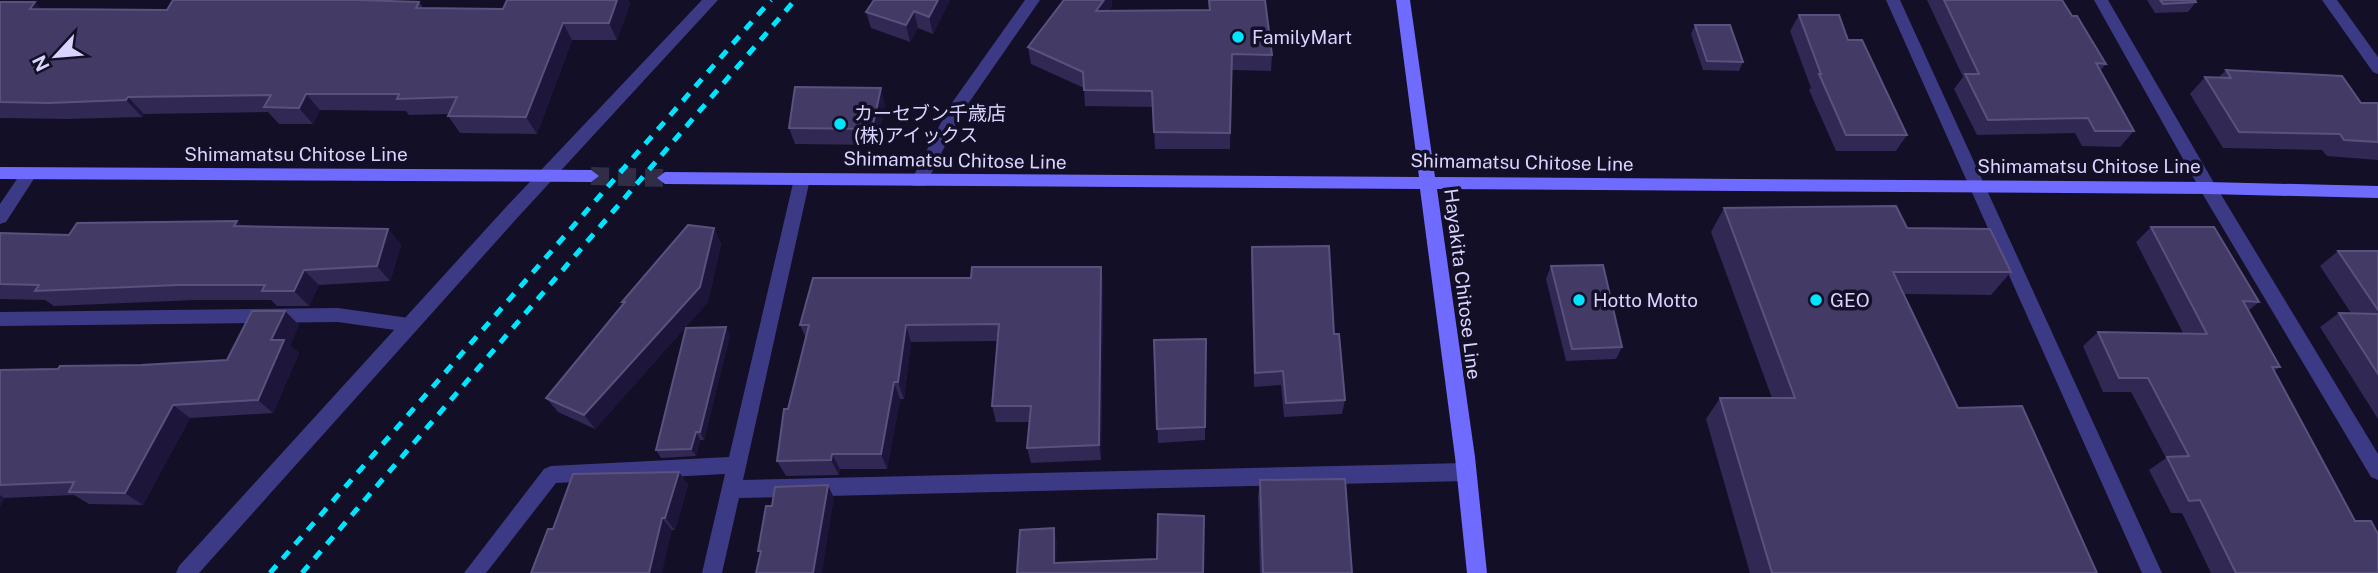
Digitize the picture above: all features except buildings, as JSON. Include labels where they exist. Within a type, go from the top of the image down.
[{"type":"main road","name":"Hayakita Chitose Line","points":[[1403,0],[1429,181],[1477,573]]},
{"type":"main road","name":"Shimamatsu Chitose Line","points":[[0,173],[591,176]]},
{"type":"main road","name":"Shimamatsu Chitose Line","points":[[665,178],[1429,181],[2378,192]]},
{"type":"street","points":[[186,573],[409,325],[711,0]]},
{"type":"street","points":[[919,181],[955,111],[1033,0]]},
{"type":"street","points":[[1893,0],[2152,573]]},
{"type":"street","points":[[2101,0],[2208,188],[2378,471]]},
{"type":"street","points":[[2329,0],[2378,68]]},
{"type":"street","points":[[0,218],[29,174]]},
{"type":"street","points":[[712,573],[802,179]]},
{"type":"street","points":[[0,319],[338,315],[409,325]]},
{"type":"street","points":[[474,573],[551,475],[736,465]]},
{"type":"street","points":[[731,489],[1466,472]]},
{"type":"tunnel","points":[[591,176],[665,178]]},
{"type":"railway","points":[[270,573],[771,0]]},
{"type":"railway","points":[[302,573],[795,0]]},
{"type":"place","name":"FamilyMart","points":[[1238,37]]},
{"type":"place","name":"カーセブン千歳店 (株)アイックス","points":[[840,124]]},
{"type":"place","name":"Hotto Motto","points":[[1579,300]]},
{"type":"place","name":"GEO","points":[[1816,300]]}]
